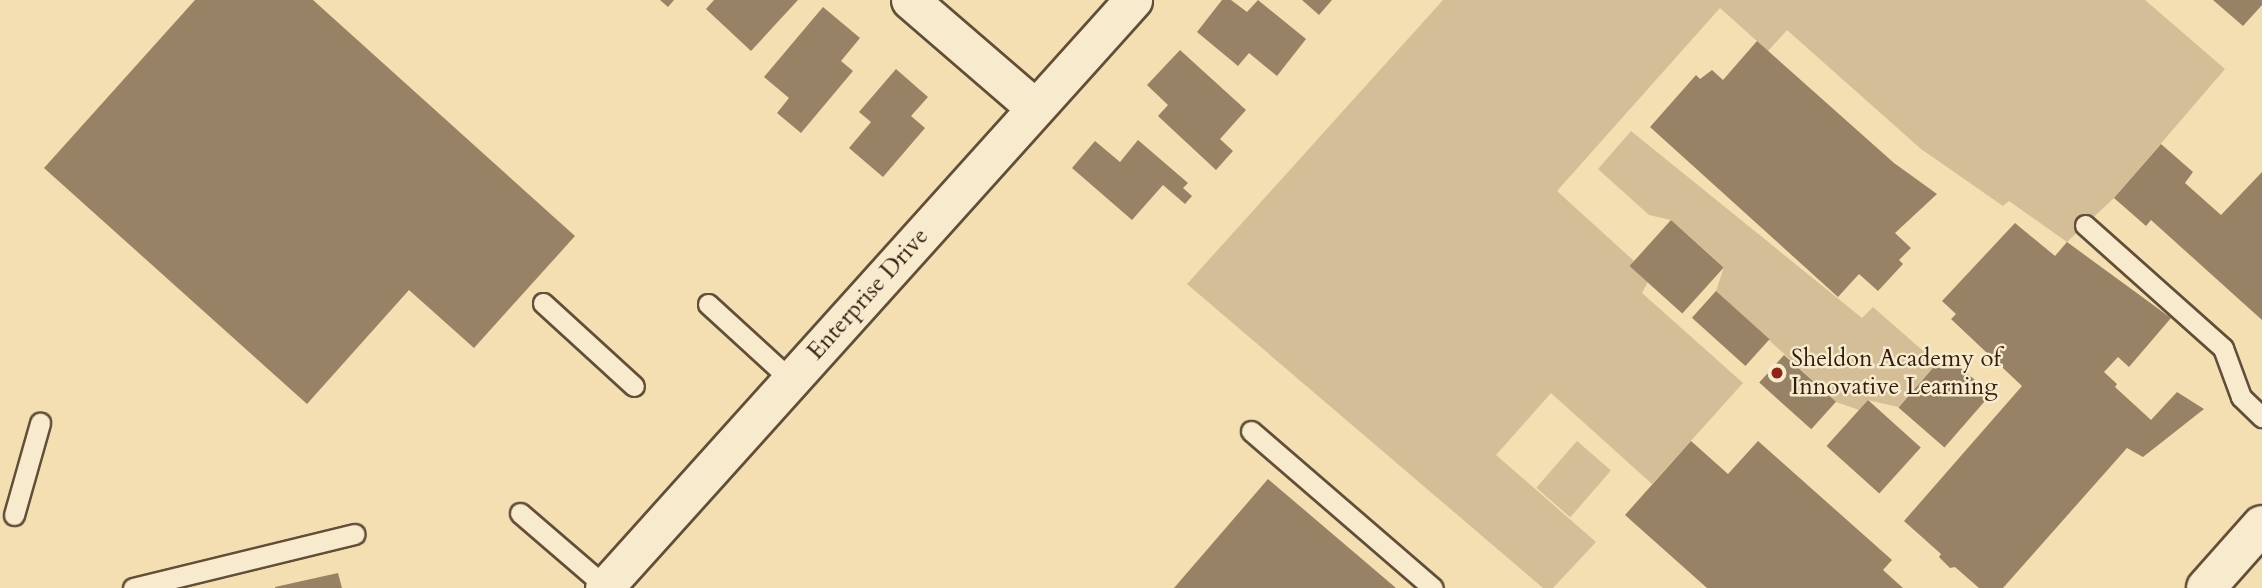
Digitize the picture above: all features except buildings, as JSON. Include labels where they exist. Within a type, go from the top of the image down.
[{"type":"street","points":[[910,0],[1035,108]]},
{"type":"street","name":"Enterprise Drive","points":[[605,587],[1133,0]]},
{"type":"street","points":[[2206,588],[2262,526]]},
{"type":"lane","points":[[2085,225],[2223,348],[2241,397],[2257,413]]},
{"type":"lane","points":[[542,303],[634,386]]},
{"type":"lane","points":[[708,304],[791,380]]},
{"type":"lane","points":[[14,515],[40,423]]},
{"type":"lane","points":[[1251,431],[1433,588]]},
{"type":"lane","points":[[520,513],[605,587]]},
{"type":"lane","points":[[133,588],[355,534]]},
{"type":"shaded area","points":[[1443,0],[2145,0],[2225,69],[2114,198],[2067,242],[2009,201],[2003,206],[1921,149],[1787,30],[1768,51],[1720,8],[1557,191],[1634,261],[1630,266],[1648,282],[1642,293],[1743,383],[1652,484],[1551,393],[1496,455],[1596,542],[1553,588],[1543,588],[1187,284]]},
{"type":"shaded area","points":[[1631,131],[1862,318],[1873,307],[1937,363],[1898,407],[1868,400],[1859,410],[1836,402],[1716,291],[1724,267],[1671,220],[1649,215],[1598,169]]},
{"type":"shaded area","points":[[1577,441],[1611,471],[1570,517],[1536,488]]},
{"type":"place","name":"Sheldon Academy of Innovative Learning","points":[[1777,373]]}]
